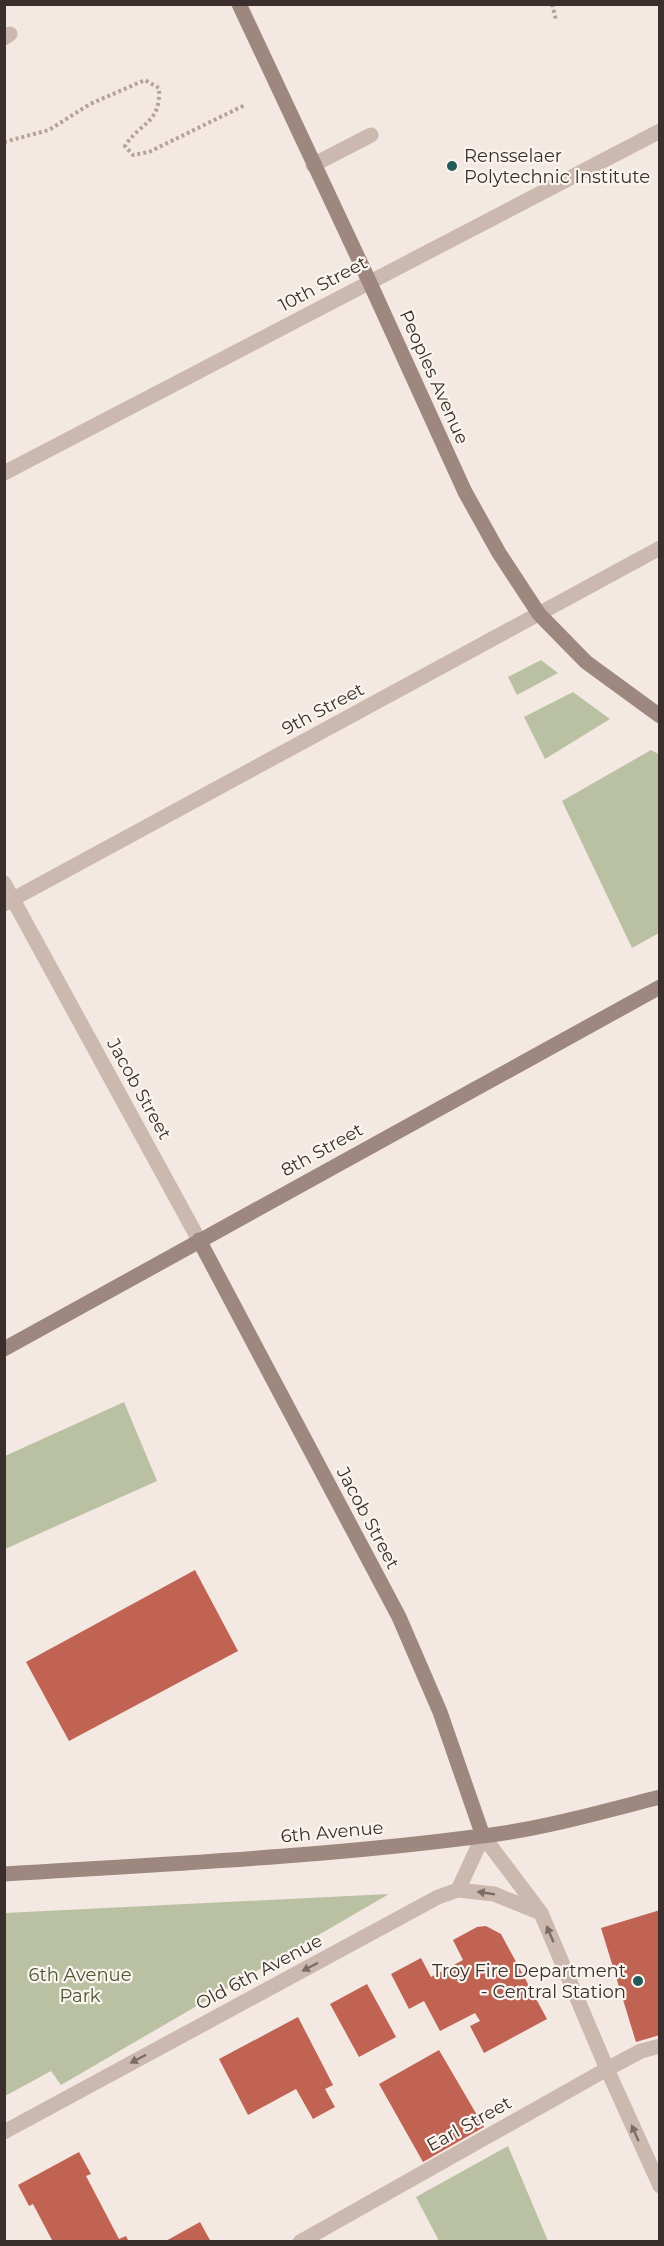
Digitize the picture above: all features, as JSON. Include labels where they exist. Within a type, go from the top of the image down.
[{"type":"street","name":"Peoples Avenue","points":[[239,4],[465,492],[499,553],[539,614],[586,662],[660,716]]},
{"type":"street","name":"10th Street","points":[[4,473],[660,131]]},
{"type":"street","points":[[314,165],[371,135]]},
{"type":"street","name":"9th Street","points":[[9,902],[660,548]]},
{"type":"street","name":"Jacob Street","points":[[4,883],[9,902],[199,1240],[399,1617],[440,1712],[483,1836],[541,1912],[607,2069],[660,2186]]},
{"type":"street","name":"8th Street","points":[[4,1349],[660,987]]},
{"type":"street","name":"6th Avenue","points":[[4,1874],[306,1855],[483,1836],[556,1823],[660,1797]]},
{"type":"street","points":[[458,1890],[483,1836]]},
{"type":"street","name":"Old 6th Avenue","points":[[4,2132],[438,1897],[458,1890],[494,1894],[541,1912]]},
{"type":"street","name":"Earl Street","points":[[300,2241],[607,2069],[641,2051],[660,2046]]},
{"type":"path","points":[[552,4],[556,20]]},
{"type":"path","points":[[4,142],[49,130],[90,104],[145,80],[159,88],[160,100],[150,122],[130,138],[125,146],[133,155],[148,152],[245,105]]},
{"type":"green space","points":[[541,660],[558,673],[517,695],[508,677]]},
{"type":"green space","points":[[573,692],[610,719],[545,759],[524,717]]},
{"type":"green space","points":[[651,750],[660,755],[659,933],[632,948],[562,801]]},
{"type":"green space","points":[[124,1402],[157,1481],[5,1549],[5,1456]]},
{"type":"green space","name":"6th Avenue Park","points":[[389,1894],[61,2085],[51,2071],[5,2096],[5,1913]]},
{"type":"green space","points":[[508,2146],[548,2241],[439,2241],[416,2197]]},
{"type":"building","points":[[195,1570],[238,1651],[69,1741],[26,1662]]},
{"type":"building","name":"Troy Fire Department - Central Station","points":[[660,1910],[660,2035],[636,2042],[601,1928]]},
{"type":"building","points":[[486,1926],[501,1934],[547,2019],[484,2053],[470,2026],[480,2021],[475,2013],[440,2031],[424,2001],[409,2009],[391,1974],[421,1958],[431,1977],[463,1960],[453,1940],[477,1927]]},
{"type":"building","points":[[367,1984],[396,2037],[359,2057],[330,2004]]},
{"type":"building","points":[[298,2017],[333,2085],[325,2089],[335,2107],[313,2119],[296,2089],[248,2115],[219,2059]]},
{"type":"building","points":[[439,2050],[484,2127],[423,2162],[379,2084]]},
{"type":"building","points":[[79,2152],[91,2174],[86,2176],[119,2239],[126,2236],[129,2242],[53,2242],[33,2204],[29,2206],[18,2185]]},
{"type":"building","points":[[200,2222],[211,2242],[164,2242]]},
{"type":"place","name":"Rensselaer Polytechnic Institute","points":[[452,166]]},
{"type":"place","name":"Troy Fire Department - Central Station","points":[[638,1981]]}]
